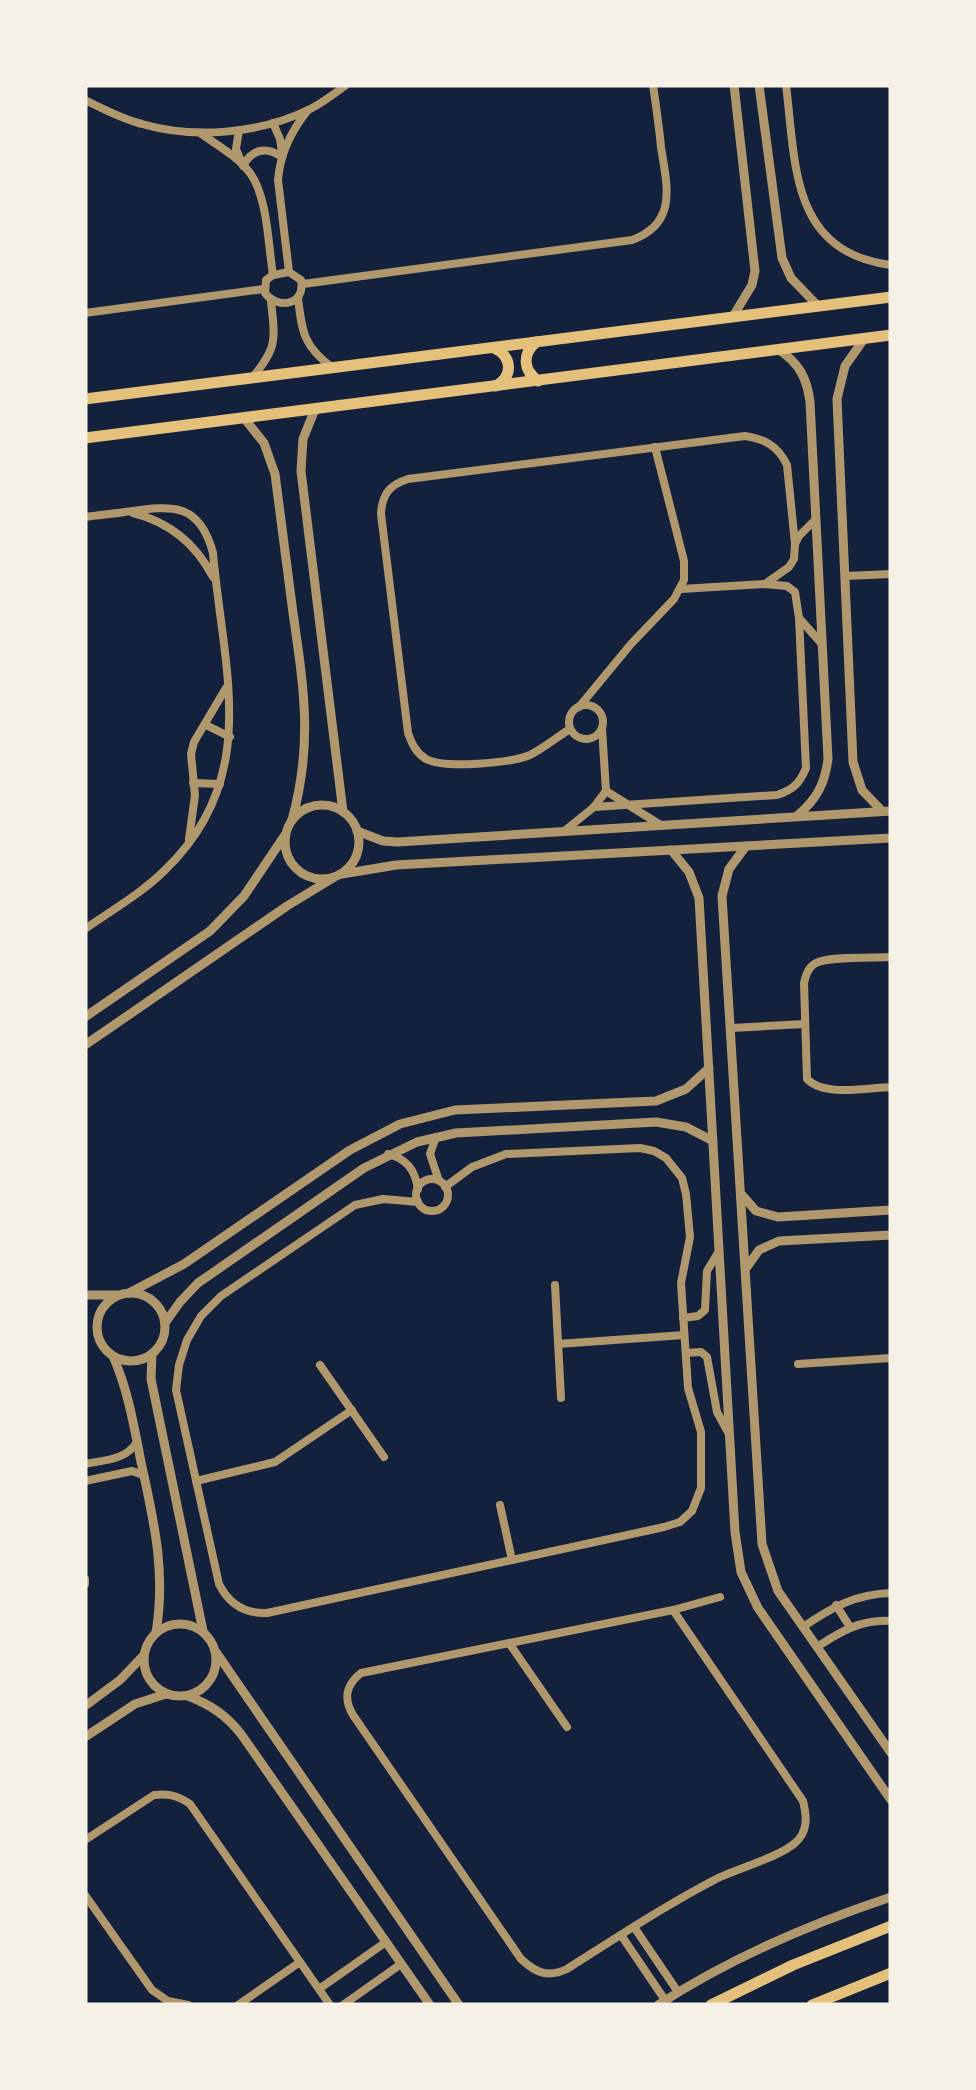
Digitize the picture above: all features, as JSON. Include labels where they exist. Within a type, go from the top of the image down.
[{"type":"main road","points":[[85,399],[891,297]]},
{"type":"main road","points":[[85,438],[891,335]]},
{"type":"main road","points":[[536,342],[526,359],[527,370],[538,380]]},
{"type":"main road","points":[[492,348],[505,356],[509,365],[508,376],[496,386]]},
{"type":"main road","points":[[711,2005],[793,1965],[891,1926]]},
{"type":"main road","points":[[812,2005],[891,1973]]},
{"type":"street","points":[[85,100],[142,124],[200,133],[272,123],[308,110],[346,85]]},
{"type":"street","points":[[302,284],[641,237],[658,224],[668,194],[653,85]]},
{"type":"street","points":[[732,318],[756,271],[734,85]]},
{"type":"street","points":[[759,85],[782,258],[791,278],[818,306]]},
{"type":"street","points":[[786,85],[798,184],[805,206],[833,242],[852,255],[891,265]]},
{"type":"street","points":[[289,272],[278,180],[282,157],[308,110]]},
{"type":"street","points":[[272,123],[280,139],[282,157]]},
{"type":"street","points":[[240,130],[236,148],[243,166]]},
{"type":"street","points":[[200,133],[250,174],[260,194],[273,275]]},
{"type":"street","points":[[243,166],[248,157],[264,149],[282,157]]},
{"type":"street","points":[[252,378],[273,348],[266,280],[289,272],[298,276],[302,284],[298,298],[306,342],[333,368]]},
{"type":"street","points":[[85,313],[264,289]]},
{"type":"street","points":[[271,301],[298,298]]},
{"type":"street","points":[[864,339],[844,366],[837,399],[853,762],[862,790],[886,811]]},
{"type":"street","points":[[778,350],[792,359],[808,386],[828,760],[820,791],[798,815]]},
{"type":"street","points":[[315,409],[303,439],[301,471],[344,812]]},
{"type":"street","points":[[85,1017],[210,931],[244,896],[292,820],[306,748],[305,700],[275,474],[264,444],[244,418]]},
{"type":"street","points":[[570,728],[530,754],[506,761],[442,764],[430,761],[412,745],[381,514],[387,491],[396,483],[655,447],[745,436],[759,438],[772,445],[786,465],[795,544],[794,560],[789,567],[765,584]]},
{"type":"street","points":[[602,728],[590,739],[578,737],[570,728],[570,716],[681,589],[684,580],[684,561],[655,447]]},
{"type":"street","points":[[85,517],[167,507],[184,511],[198,521],[208,536],[228,684],[230,737],[220,784],[188,842],[164,871],[86,927]]},
{"type":"street","points":[[128,512],[180,535],[215,580]]},
{"type":"street","points":[[795,544],[815,520]]},
{"type":"street","points":[[780,574],[781,586]]},
{"type":"street","points":[[845,576],[891,574]]},
{"type":"street","points":[[594,807],[777,795],[790,791],[801,781],[806,768],[795,592],[787,586],[765,584],[681,589]]},
{"type":"street","points":[[798,618],[822,644]]},
{"type":"street","points":[[188,842],[194,809],[190,754],[228,684]]},
{"type":"street","points":[[564,832],[580,821],[606,791],[602,716],[595,708],[578,707]]},
{"type":"street","points":[[206,725],[230,737]]},
{"type":"street","points":[[194,783],[220,784]]},
{"type":"street","points":[[606,791],[659,824]]},
{"type":"street","points":[[85,1045],[352,865],[359,842],[352,820],[344,812],[322,805],[310,807],[292,820]]},
{"type":"street","points":[[357,830],[370,837],[398,842],[886,811]]},
{"type":"street","points":[[285,835],[287,857],[301,874],[311,878],[396,865],[891,838]]},
{"type":"street","points":[[746,846],[729,868],[722,896],[762,1544],[778,1591],[891,1753]]},
{"type":"street","points":[[671,850],[689,872],[699,898],[736,1552],[758,1608],[891,1800]]},
{"type":"street","points":[[891,957],[816,963],[807,971],[804,983],[807,1078],[825,1090],[891,1087]]},
{"type":"street","points":[[732,1028],[804,1024]]},
{"type":"street","points":[[85,1295],[124,1294],[142,1295],[153,1301],[165,1323],[164,1335],[160,1346],[140,1360],[126,1361],[113,1356],[98,1336],[99,1316],[110,1300],[124,1294],[184,1264],[350,1150],[400,1124],[455,1110],[656,1101],[686,1089],[708,1068]]},
{"type":"street","points":[[165,1323],[198,1283],[364,1168],[388,1154],[436,1137],[656,1122],[686,1127],[713,1142]]},
{"type":"street","points":[[388,1154],[408,1165],[416,1178],[418,1202],[424,1209],[437,1210],[447,1200],[430,1154],[436,1137]]},
{"type":"street","points":[[418,1189],[426,1180],[442,1184],[506,1154],[640,1148],[660,1154],[677,1170],[686,1194],[690,1238],[681,1275],[688,1388],[702,1438],[702,1488],[692,1511],[672,1525],[266,1613],[242,1610],[228,1599],[219,1584],[176,1390],[182,1353],[201,1316],[221,1296],[348,1208],[383,1198],[418,1202]]},
{"type":"street","points":[[742,1195],[756,1211],[778,1217],[891,1210]]},
{"type":"street","points":[[746,1269],[759,1250],[779,1241],[891,1235]]},
{"type":"street","points":[[684,1318],[698,1316],[705,1310],[706,1271],[719,1251]]},
{"type":"street","points":[[555,1285],[561,1398]]},
{"type":"street","points":[[85,1330],[98,1336]]},
{"type":"street","points":[[558,1344],[684,1335]]},
{"type":"street","points":[[686,1353],[701,1352],[707,1358],[717,1412],[729,1434]]},
{"type":"street","points":[[152,1354],[151,1379],[202,1631]]},
{"type":"street","points":[[113,1356],[129,1398],[160,1564],[156,1633]]},
{"type":"street","points":[[798,1364],[891,1358]]},
{"type":"street","points":[[320,1365],[384,1457]]},
{"type":"street","points":[[196,1482],[275,1462],[352,1410]]},
{"type":"street","points":[[85,1464],[122,1456],[138,1442]]},
{"type":"street","points":[[85,1481],[132,1470],[144,1475]]},
{"type":"street","points":[[176,1502],[200,1496]]},
{"type":"street","points":[[500,1504],[512,1560]]},
{"type":"street","points":[[803,1626],[836,1605],[862,1596],[891,1593]]},
{"type":"street","points":[[673,1610],[802,1801],[807,1815],[805,1829],[798,1842],[786,1850],[720,1877],[555,1974],[542,1974],[521,1959],[347,1704],[346,1692],[361,1672],[673,1610],[720,1597]]},
{"type":"street","points":[[836,1605],[850,1627]]},
{"type":"street","points":[[817,1647],[850,1627],[891,1621]]},
{"type":"street","points":[[167,1694],[156,1688],[144,1667],[148,1643],[166,1626],[192,1625],[211,1640],[459,2005]]},
{"type":"street","points":[[510,1643],[567,1727]]},
{"type":"street","points":[[188,1696],[208,1684],[217,1664],[216,1652]]},
{"type":"street","points":[[85,1706],[120,1680],[144,1655]]},
{"type":"street","points":[[85,1736],[135,1704],[167,1694],[209,1704],[227,1717],[430,2005]]},
{"type":"street","points":[[85,1840],[154,1795],[180,1797],[190,1804],[330,2005]]},
{"type":"street","points":[[85,1895],[146,1983],[160,1996],[188,2005]]},
{"type":"street","points":[[621,1935],[662,2002],[764,1946],[891,1897]]},
{"type":"street","points":[[634,1928],[678,1992]]},
{"type":"street","points":[[319,1988],[386,1942]]},
{"type":"street","points":[[238,2005],[300,1962]]},
{"type":"street","points":[[342,2005],[401,1964]]},
{"type":"street","points":[[151,2005],[160,1996]]}]
